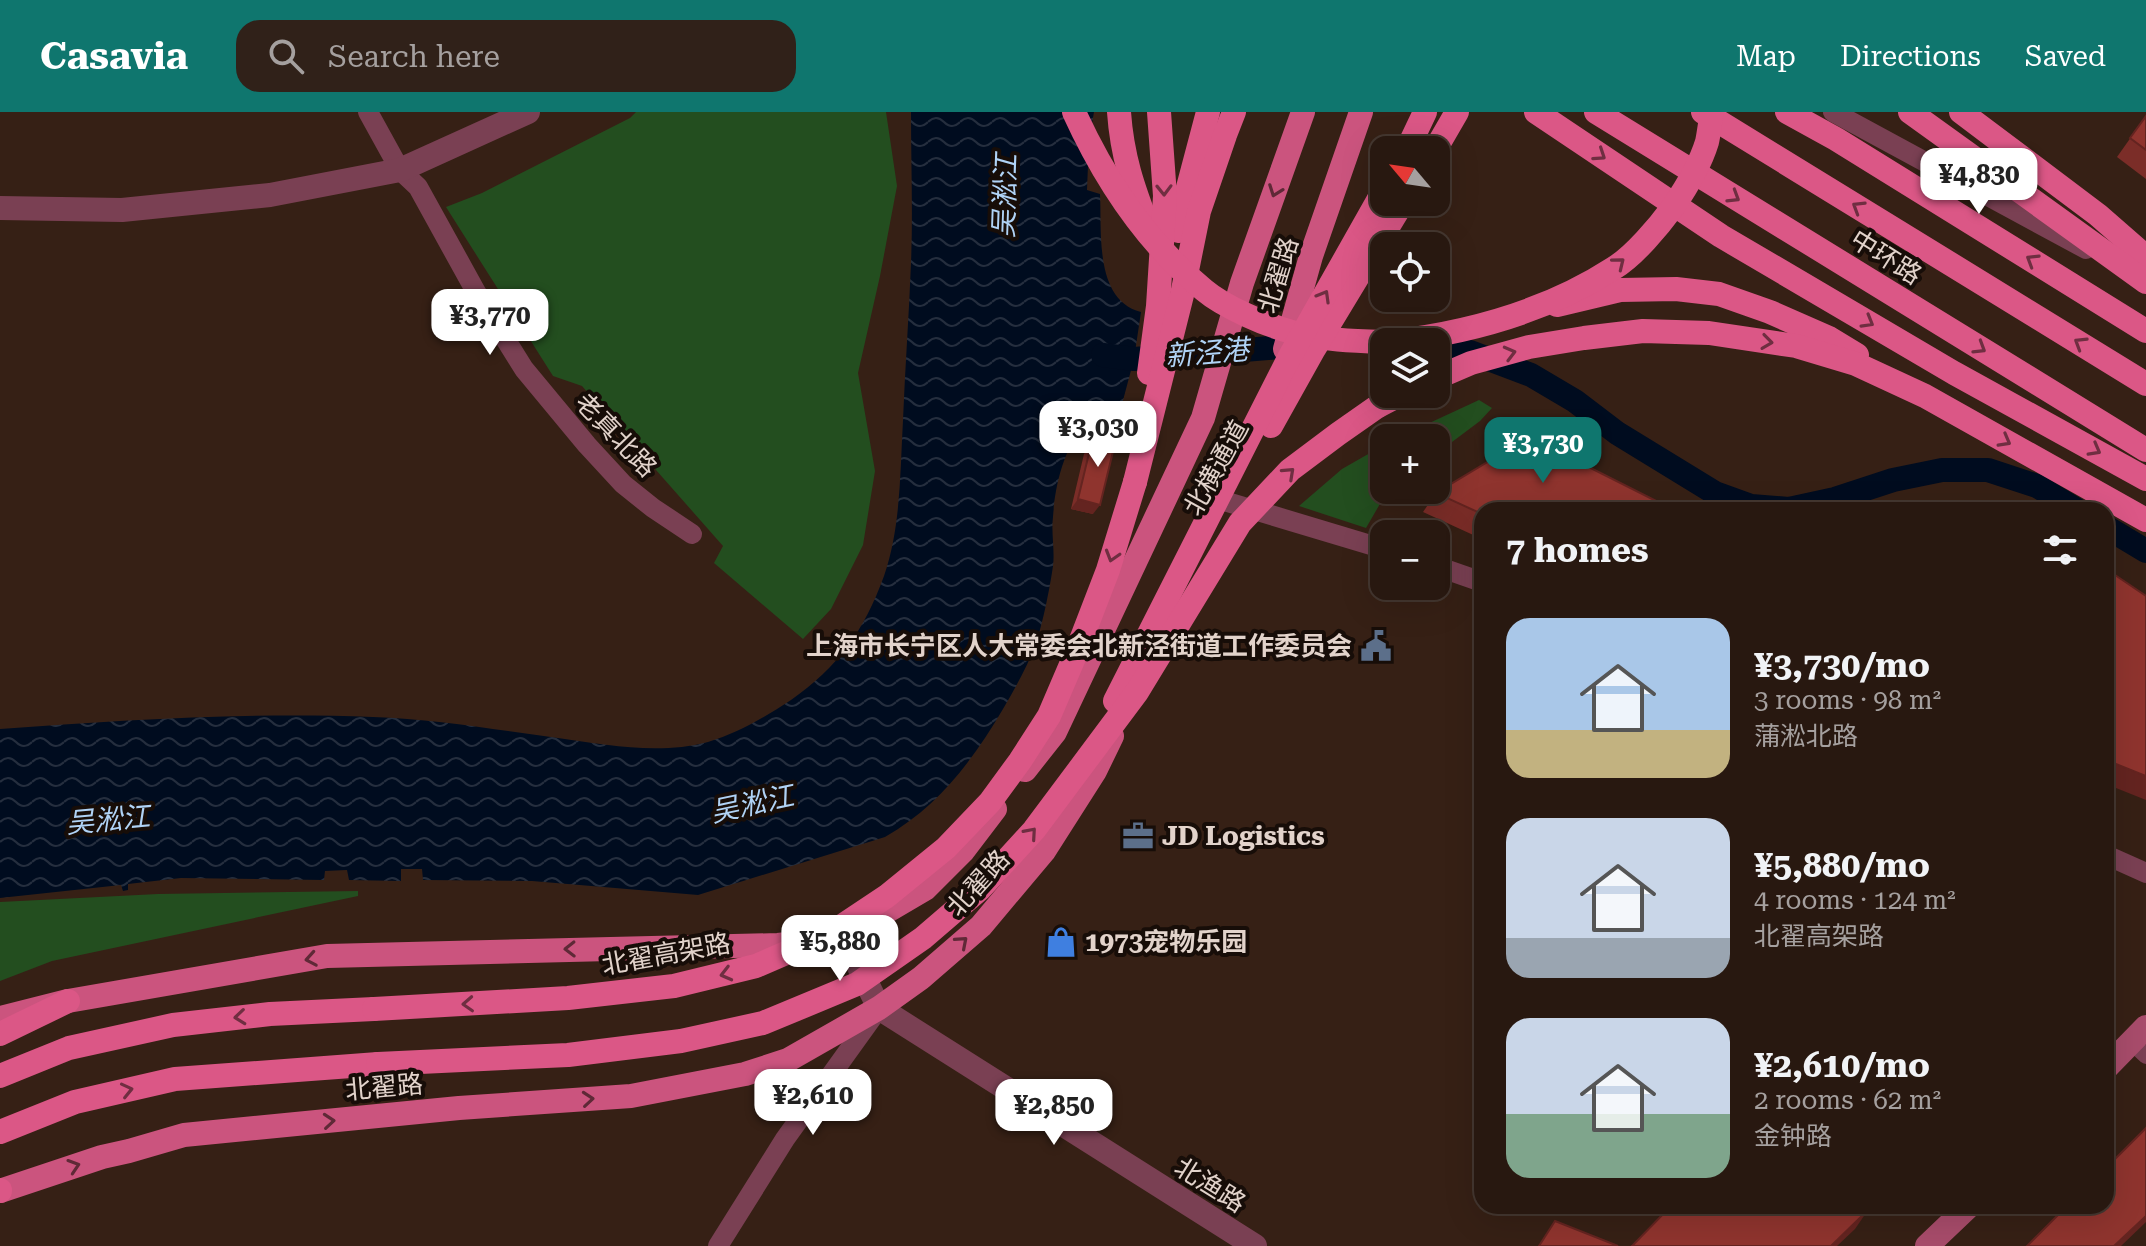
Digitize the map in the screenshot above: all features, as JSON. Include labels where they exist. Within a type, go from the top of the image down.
[{"type":"highway","points":[[1074,112],[1100,164],[1131,210],[1170,259],[1206,292],[1249,316],[1291,332],[1331,340],[1370,341]]},
{"type":"highway","points":[[1119,112],[1131,184],[1152,237]]},
{"type":"highway","points":[[1135,482],[1158,306],[1165,196],[1159,112]]},
{"type":"highway","points":[[1135,482],[1186,195],[1208,112]]},
{"type":"highway","points":[[1135,482],[1182,295],[1199,211],[1234,112]]},
{"type":"highway","points":[[1414,136],[1425,112]]},
{"type":"highway","points":[[1443,136],[1457,112]]},
{"type":"highway","points":[[1536,112],[1721,236],[1954,373],[2146,479]]},
{"type":"highway","name":"中环路","points":[[1596,112],[2146,450]]},
{"type":"highway","name":"中环路","points":[[1703,112],[2146,384]]},
{"type":"highway","points":[[1500,321],[1559,299],[1616,267],[1660,225],[1687,187],[1707,143],[1712,112]]},
{"type":"highway","points":[[1787,112],[1836,139],[2146,331]]},
{"type":"highway","points":[[1910,112],[2146,282]]},
{"type":"highway","points":[[1961,112],[2098,215],[2146,257]]},
{"type":"highway","points":[[1084,764],[1289,358],[1370,215]]},
{"type":"highway","name":"北横通道","points":[[1084,764],[1314,349],[1395,216]]},
{"type":"highway","points":[[1450,333],[1620,290],[1676,289],[1719,294],[1829,338],[2114,502]]},
{"type":"highway","points":[[1450,372],[1529,347],[1584,338],[1643,331],[1709,333],[1796,346],[1841,359],[1925,396]]},
{"type":"highway","points":[[0,1132],[75,1102],[175,1079],[378,1064],[568,1055],[681,1041],[763,1023],[857,984],[923,938],[980,889],[1034,830],[1137,692],[1240,523],[1290,470],[1375,408]]},
{"type":"highway","name":"北翟高架路","points":[[0,1076],[69,1048],[173,1025],[270,1014],[568,998],[674,986],[756,966],[830,934],[887,896],[946,848],[990,802],[1020,761],[1049,716],[1076,653],[1108,570],[1135,482]]},
{"type":"highway","points":[[2114,502],[2146,520]]},
{"type":"highway","points":[[0,1034],[68,1001]]},
{"type":"main road","name":"北翟路","points":[[0,1018],[68,1001],[327,956],[778,945],[844,936],[925,889],[963,851],[1055,732],[1203,418],[1242,283],[1303,112]]},
{"type":"main road","name":"北翟路","points":[[0,1191],[102,1157],[184,1135],[459,1108],[631,1096],[745,1074],[788,1060],[879,1008],[921,978],[981,926],[1044,851],[1095,771],[1266,414],[1311,256],[1361,112]]},
{"type":"main road","points":[[2114,1062],[2141,1042]]},
{"type":"main road","points":[[1927,1246],[1961,1214]]},
{"type":"street","name":"老真北路","points":[[368,112],[400,170],[418,187],[524,369],[623,484],[692,534]]},
{"type":"street","points":[[0,208],[122,210],[270,195],[400,170],[528,112]]},
{"type":"street","points":[[1833,112],[2146,282]]},
{"type":"street","points":[[1224,501],[1370,545]]},
{"type":"street","points":[[1450,571],[1474,579]]},
{"type":"street","points":[[2114,859],[2146,873]]},
{"type":"street","points":[[718,1246],[785,1139],[879,1008],[844,936]]},
{"type":"street","name":"北渔路","points":[[879,1008],[1255,1246]]},
{"type":"green space","points":[[636,112],[886,112],[897,186],[858,373],[875,471],[863,545],[831,609],[803,639],[714,563],[723,546],[582,386],[553,376],[446,207],[482,193],[630,118]]},
{"type":"green space","points":[[1479,400],[1492,408],[1450,444],[1450,424],[1427,424]]},
{"type":"green space","points":[[1370,453],[1370,504],[1380,504],[1366,528],[1299,506],[1342,469]]},
{"type":"green space","points":[[358,891],[358,896],[52,961],[0,981],[0,902],[158,894]]},
{"type":"water","name":"吴淞江","points":[[911,112],[1094,112],[1087,190],[1100,194],[1104,263],[1115,294],[1126,305],[1141,312],[1134,359],[1121,408],[1104,412],[1090,421],[1078,434],[1063,465],[1055,500],[1050,584],[1029,660],[979,746],[953,781],[922,812],[885,837],[698,895],[532,881],[423,880],[422,869],[401,869],[401,881],[349,880],[347,870],[325,871],[324,880],[181,878],[128,884],[128,890],[123,891],[121,885],[0,898],[0,729],[233,716],[373,717],[443,722],[614,746],[671,748],[708,742],[730,734],[808,687],[836,661],[868,614],[884,576],[894,538],[911,263]]},
{"type":"building","points":[[2146,116],[2146,150],[2130,138]]},
{"type":"building","points":[[1100,431],[1117,435],[1100,505],[1078,499],[1091,445],[1096,446]]},
{"type":"building","points":[[1529,437],[1658,502],[1474,502],[1474,510],[1450,499],[1450,485]]},
{"type":"building","points":[[2114,577],[2146,596],[2146,776],[2114,763]]},
{"type":"building","points":[[2146,1128],[2146,1216],[2114,1246],[2027,1246],[2059,1214],[2114,1214],[2114,1160]]},
{"type":"building","points":[[1663,1214],[1864,1214],[1831,1246],[1632,1246]]},
{"type":"building","points":[[1555,1221],[1618,1246],[1539,1246]]},
{"type":"waterway","name":"新泾港","points":[[1103,355],[1134,359],[1305,345]]},
{"type":"waterway","name":"新泾港","points":[[1450,348],[1470,352],[1531,375],[1715,493],[1740,502]]},
{"type":"waterway","name":"新泾港","points":[[1821,502],[1893,480],[1942,470],[1988,470],[2037,486],[2064,502]]},
{"type":"waterway","name":"新泾港","points":[[2114,532],[2146,551]]},
{"type":"place","name":"上海市长宁区人大常委会北新泾街道工作委员会","points":[[1376,646]]},
{"type":"place","name":"JD Logistics","points":[[1138,836]]},
{"type":"place","name":"1973宠物乐园","points":[[1061,942]]}]
